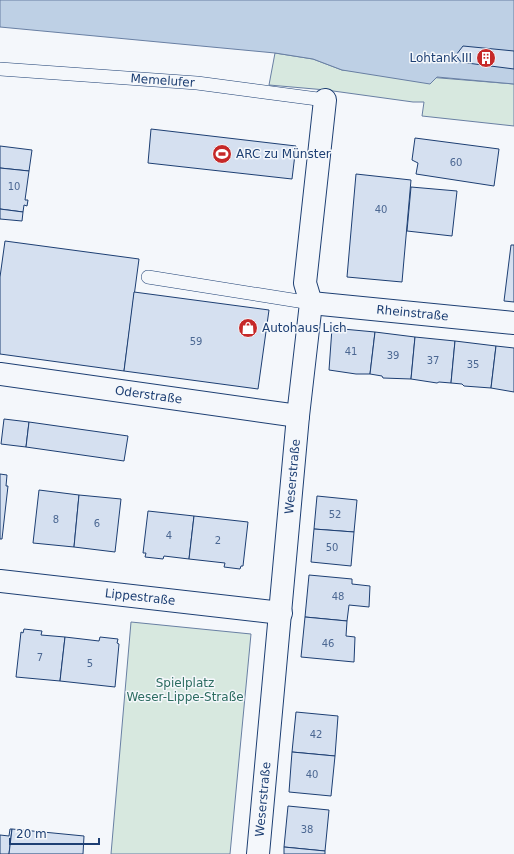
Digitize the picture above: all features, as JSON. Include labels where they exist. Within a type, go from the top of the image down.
[{"type":"street","name":"Weserstraße","points":[[258,854],[298,416],[311,303],[305,283],[325,100]]},
{"type":"street","name":"Rheinstraße","points":[[311,303],[514,323]]},
{"type":"street","name":"Oderstraße","points":[[0,374],[298,416]]},
{"type":"street","name":"Lippestraße","points":[[0,581],[281,613]]},
{"type":"lane","name":"Memelufer","points":[[0,69],[197,83],[325,100]]},
{"type":"lane","points":[[148,277],[311,303]]},
{"type":"green space","points":[[275,53],[313,59],[342,70],[514,84],[514,126],[422,116],[424,102],[413,102],[326,90],[269,85]]},
{"type":"green space","name":"Spielplatz Weser-Lippe-Straße","points":[[131,622],[251,634],[230,854],[111,854]]},
{"type":"water","points":[[0,0],[514,0],[514,84],[437,77],[430,84],[342,70],[313,59],[275,53],[0,27]]},
{"type":"building","name":"Lohtank III","points":[[463,46],[514,51],[514,69],[460,61],[456,55]]},
{"type":"building","name":"ARC zu Münster","points":[[151,129],[296,146],[292,179],[148,163]]},
{"type":"building","points":[[415,138],[499,149],[494,186],[416,174],[418,163],[412,160]]},
{"type":"building","points":[[0,146],[32,150],[29,171],[0,168]]},
{"type":"building","points":[[0,168],[29,171],[25,200],[28,200],[27,206],[24,205],[23,212],[0,209]]},
{"type":"building","points":[[356,174],[411,180],[402,282],[347,277]]},
{"type":"building","points":[[411,187],[457,191],[452,236],[407,231]]},
{"type":"building","points":[[0,209],[23,212],[22,221],[0,219]]},
{"type":"building","points":[[5,241],[139,259],[124,371],[0,354],[0,277]]},
{"type":"building","points":[[511,245],[514,245],[514,302],[504,301]]},
{"type":"building","points":[[134,292],[269,310],[258,389],[124,371]]},
{"type":"building","points":[[332,328],[375,332],[370,374],[356,374],[329,370]]},
{"type":"building","points":[[375,332],[415,337],[411,379],[383,378],[382,376],[370,374]]},
{"type":"building","points":[[415,337],[455,341],[451,383],[437,383],[411,379]]},
{"type":"building","points":[[455,341],[496,346],[491,388],[464,386],[462,384],[451,383]]},
{"type":"building","points":[[496,346],[514,348],[514,392],[491,388]]},
{"type":"building","points":[[4,419],[29,422],[26,447],[1,444]]},
{"type":"building","points":[[29,422],[128,436],[124,461],[26,447]]},
{"type":"building","points":[[0,474],[7,475],[6,486],[8,486],[2,539],[0,539]]},
{"type":"building","points":[[39,490],[79,495],[74,547],[33,543]]},
{"type":"building","points":[[79,495],[121,499],[115,552],[74,547]]},
{"type":"building","points":[[317,496],[357,500],[354,532],[314,529]]},
{"type":"building","points":[[148,511],[194,516],[189,559],[164,556],[163,559],[145,557],[146,553],[143,553]]},
{"type":"building","points":[[194,516],[248,522],[243,566],[241,566],[240,569],[224,567],[225,563],[189,559]]},
{"type":"building","points":[[314,529],[354,532],[351,566],[311,562]]},
{"type":"building","points":[[309,575],[352,579],[352,584],[370,586],[369,607],[349,605],[347,621],[305,617]]},
{"type":"building","points":[[305,617],[347,621],[346,636],[355,637],[354,662],[301,657]]},
{"type":"building","points":[[24,629],[42,631],[41,635],[65,637],[60,681],[16,677],[21,632],[23,633]]},
{"type":"building","points":[[65,637],[99,641],[100,637],[118,639],[117,643],[119,644],[115,687],[60,681]]},
{"type":"building","points":[[296,712],[338,716],[335,756],[292,752]]},
{"type":"building","points":[[292,752],[335,756],[331,796],[289,792]]},
{"type":"building","points":[[288,806],[329,810],[325,851],[284,847]]},
{"type":"building","points":[[10,829],[12,829],[9,854],[0,854],[0,835],[9,836]]},
{"type":"building","points":[[12,829],[84,836],[83,854],[9,854]]},
{"type":"building","points":[[284,847],[325,851],[325,854],[284,854]]},
{"type":"place","name":"Lohtank III","points":[[486,58]]},
{"type":"place","name":"ARC zu Münster","points":[[222,154]]},
{"type":"place","name":"Autohaus Lich","points":[[248,328]]}]
